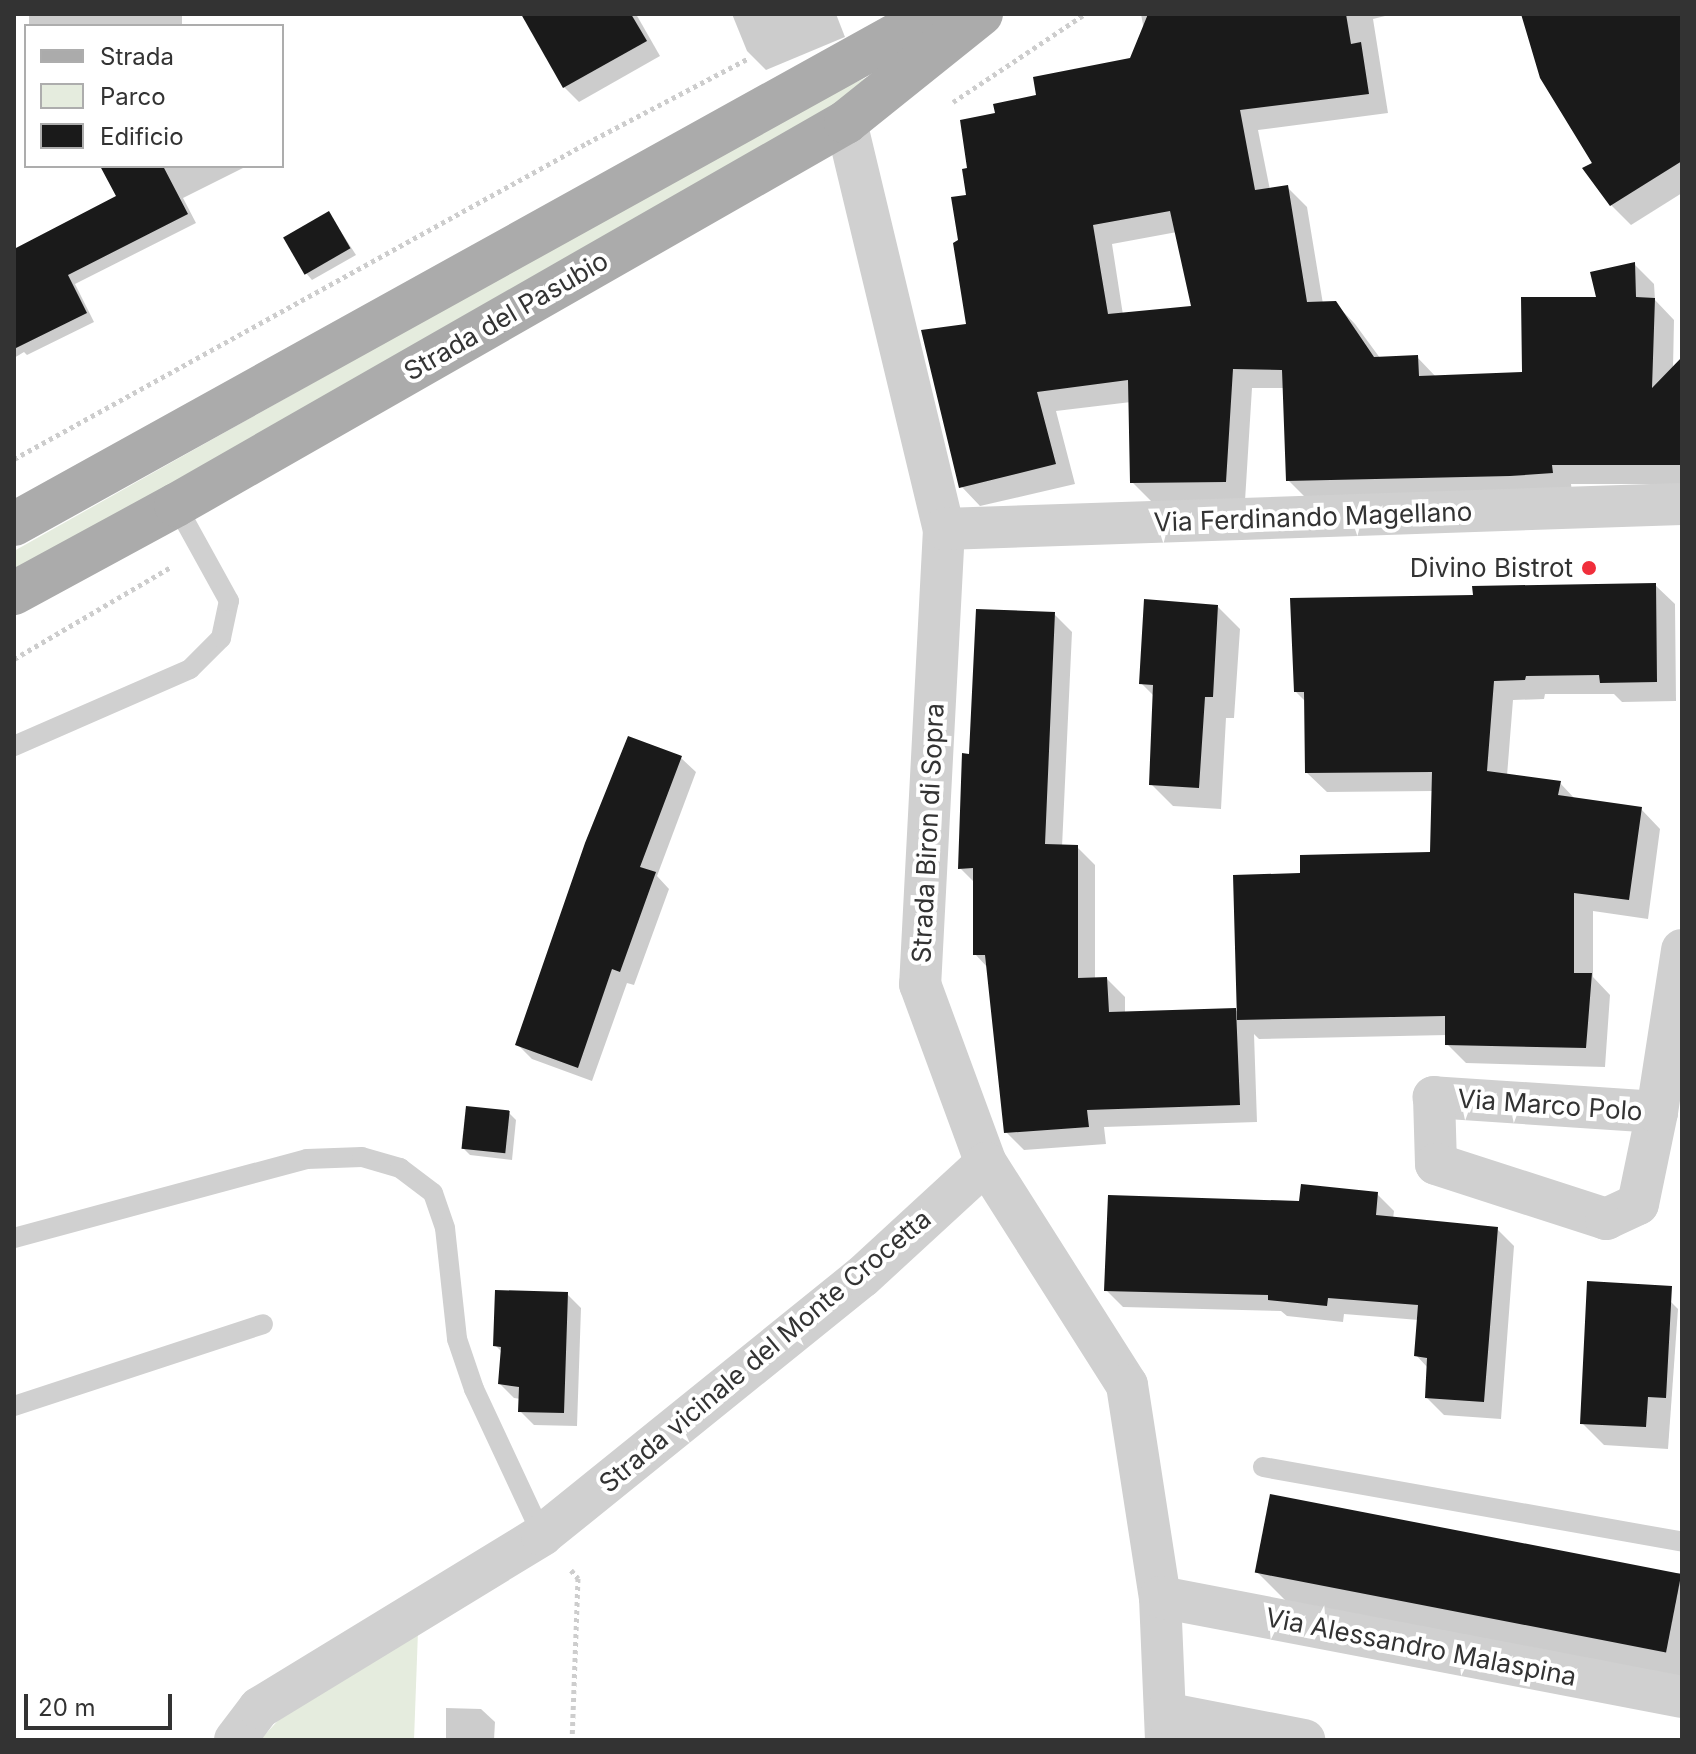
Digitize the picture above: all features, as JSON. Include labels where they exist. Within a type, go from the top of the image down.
[{"type":"main road","points":[[14,524],[934,14]]},
{"type":"main road","name":"Strada del Pasubio","points":[[14,593],[176,505],[846,122],[981,14]]},
{"type":"street","name":"Strada Biron di Sopra","points":[[846,122],[944,529],[920,984],[986,1163],[1127,1385],[1160,1597],[1165,1727]]},
{"type":"street","name":"Via Ferdinando Magellano","points":[[944,529],[1682,504]]},
{"type":"street","name":"Via Marco Polo","points":[[1657,1112],[1434,1097],[1436,1164],[1606,1219],[1638,1204],[1657,1112],[1682,950]]},
{"type":"street","name":"Strada vicinale del Monte Crocetta","points":[[235,1740],[259,1708],[542,1535],[862,1277],[986,1163]]},
{"type":"street","name":"Via Alessandro Malaspina","points":[[1160,1597],[1682,1697]]},
{"type":"street","points":[[1165,1727],[1304,1740]]},
{"type":"lane","points":[[14,746],[190,669],[221,638],[229,601],[176,505]]},
{"type":"lane","points":[[14,1238],[307,1159],[362,1157],[400,1168],[433,1193],[445,1228],[457,1339],[474,1389],[542,1535]]},
{"type":"lane","points":[[14,1405],[263,1324]]},
{"type":"lane","points":[[1263,1467],[1682,1542]]},
{"type":"path","points":[[14,459],[573,151],[759,54]]},
{"type":"path","points":[[542,1535],[578,1578],[572,1740]]},
{"type":"green space","points":[[901,62],[815,123],[14,573],[14,551],[812,102]]},
{"type":"green space","points":[[418,1631],[414,1740],[260,1740],[285,1713]]},
{"type":"building","points":[[521,14],[631,14],[647,41],[563,88]]},
{"type":"building","points":[[1148,14],[1346,14],[1351,44],[1361,42],[1369,94],[1240,110],[1255,190],[1288,185],[1307,302],[1336,301],[1374,357],[1418,355],[1419,376],[1522,372],[1521,297],[1596,297],[1590,272],[1635,262],[1636,297],[1655,298],[1652,388],[1682,357],[1682,465],[1552,465],[1553,473],[1510,476],[1286,481],[1282,370],[1233,369],[1226,482],[1130,483],[1128,380],[1037,392],[1056,464],[959,488],[921,330],[966,324],[953,243],[958,240],[951,197],[966,195],[962,169],[967,168],[960,120],[995,113],[993,104],[1036,95],[1033,77],[1130,58]],"holes":[[[1170,211],[1191,306],[1108,314],[1093,225]]]},
{"type":"building","points":[[1521,14],[1682,14],[1682,161],[1610,206],[1582,168],[1592,163],[1540,78]]},
{"type":"building","points":[[101,168],[164,168],[188,214],[68,275],[87,313],[14,349],[14,249],[116,196]]},
{"type":"building","points":[[329,211],[350,248],[305,275],[283,238]]},
{"type":"building","points":[[1656,583],[1657,682],[1600,683],[1599,675],[1526,676],[1525,680],[1494,681],[1487,771],[1561,781],[1558,795],[1642,807],[1629,900],[1574,893],[1574,973],[1592,973],[1586,1048],[1445,1045],[1445,1016],[1237,1020],[1233,875],[1300,873],[1300,855],[1430,852],[1432,772],[1305,773],[1304,692],[1294,692],[1290,598],[1473,595],[1472,586]]},
{"type":"building","points":[[1144,599],[1218,605],[1213,697],[1205,697],[1199,788],[1149,785],[1153,685],[1139,684]]},
{"type":"building","points":[[976,609],[1055,612],[1045,844],[1078,845],[1078,978],[1107,977],[1109,1012],[1236,1008],[1240,1105],[1087,1110],[1089,1127],[1004,1133],[985,955],[973,955],[973,868],[958,869],[962,753],[969,754]]},
{"type":"building","points":[[628,736],[682,756],[640,867],[656,872],[620,972],[612,969],[578,1068],[515,1045],[585,843]]},
{"type":"building","points":[[466,1106],[510,1111],[505,1153],[462,1149]]},
{"type":"building","points":[[1301,1184],[1378,1192],[1376,1215],[1498,1227],[1484,1402],[1425,1398],[1427,1358],[1414,1356],[1418,1305],[1328,1298],[1327,1306],[1268,1300],[1268,1295],[1104,1291],[1108,1195],[1299,1201]]},
{"type":"building","points":[[1587,1281],[1672,1286],[1666,1398],[1648,1397],[1646,1427],[1580,1424]]},
{"type":"building","points":[[495,1290],[568,1292],[564,1413],[518,1412],[519,1387],[498,1384],[501,1347],[493,1346]]},
{"type":"building","points":[[1270,1494],[1681,1574],[1666,1652],[1255,1573]]},
{"type":"place","name":"Divino Bistrot","points":[[1589,568]]}]
